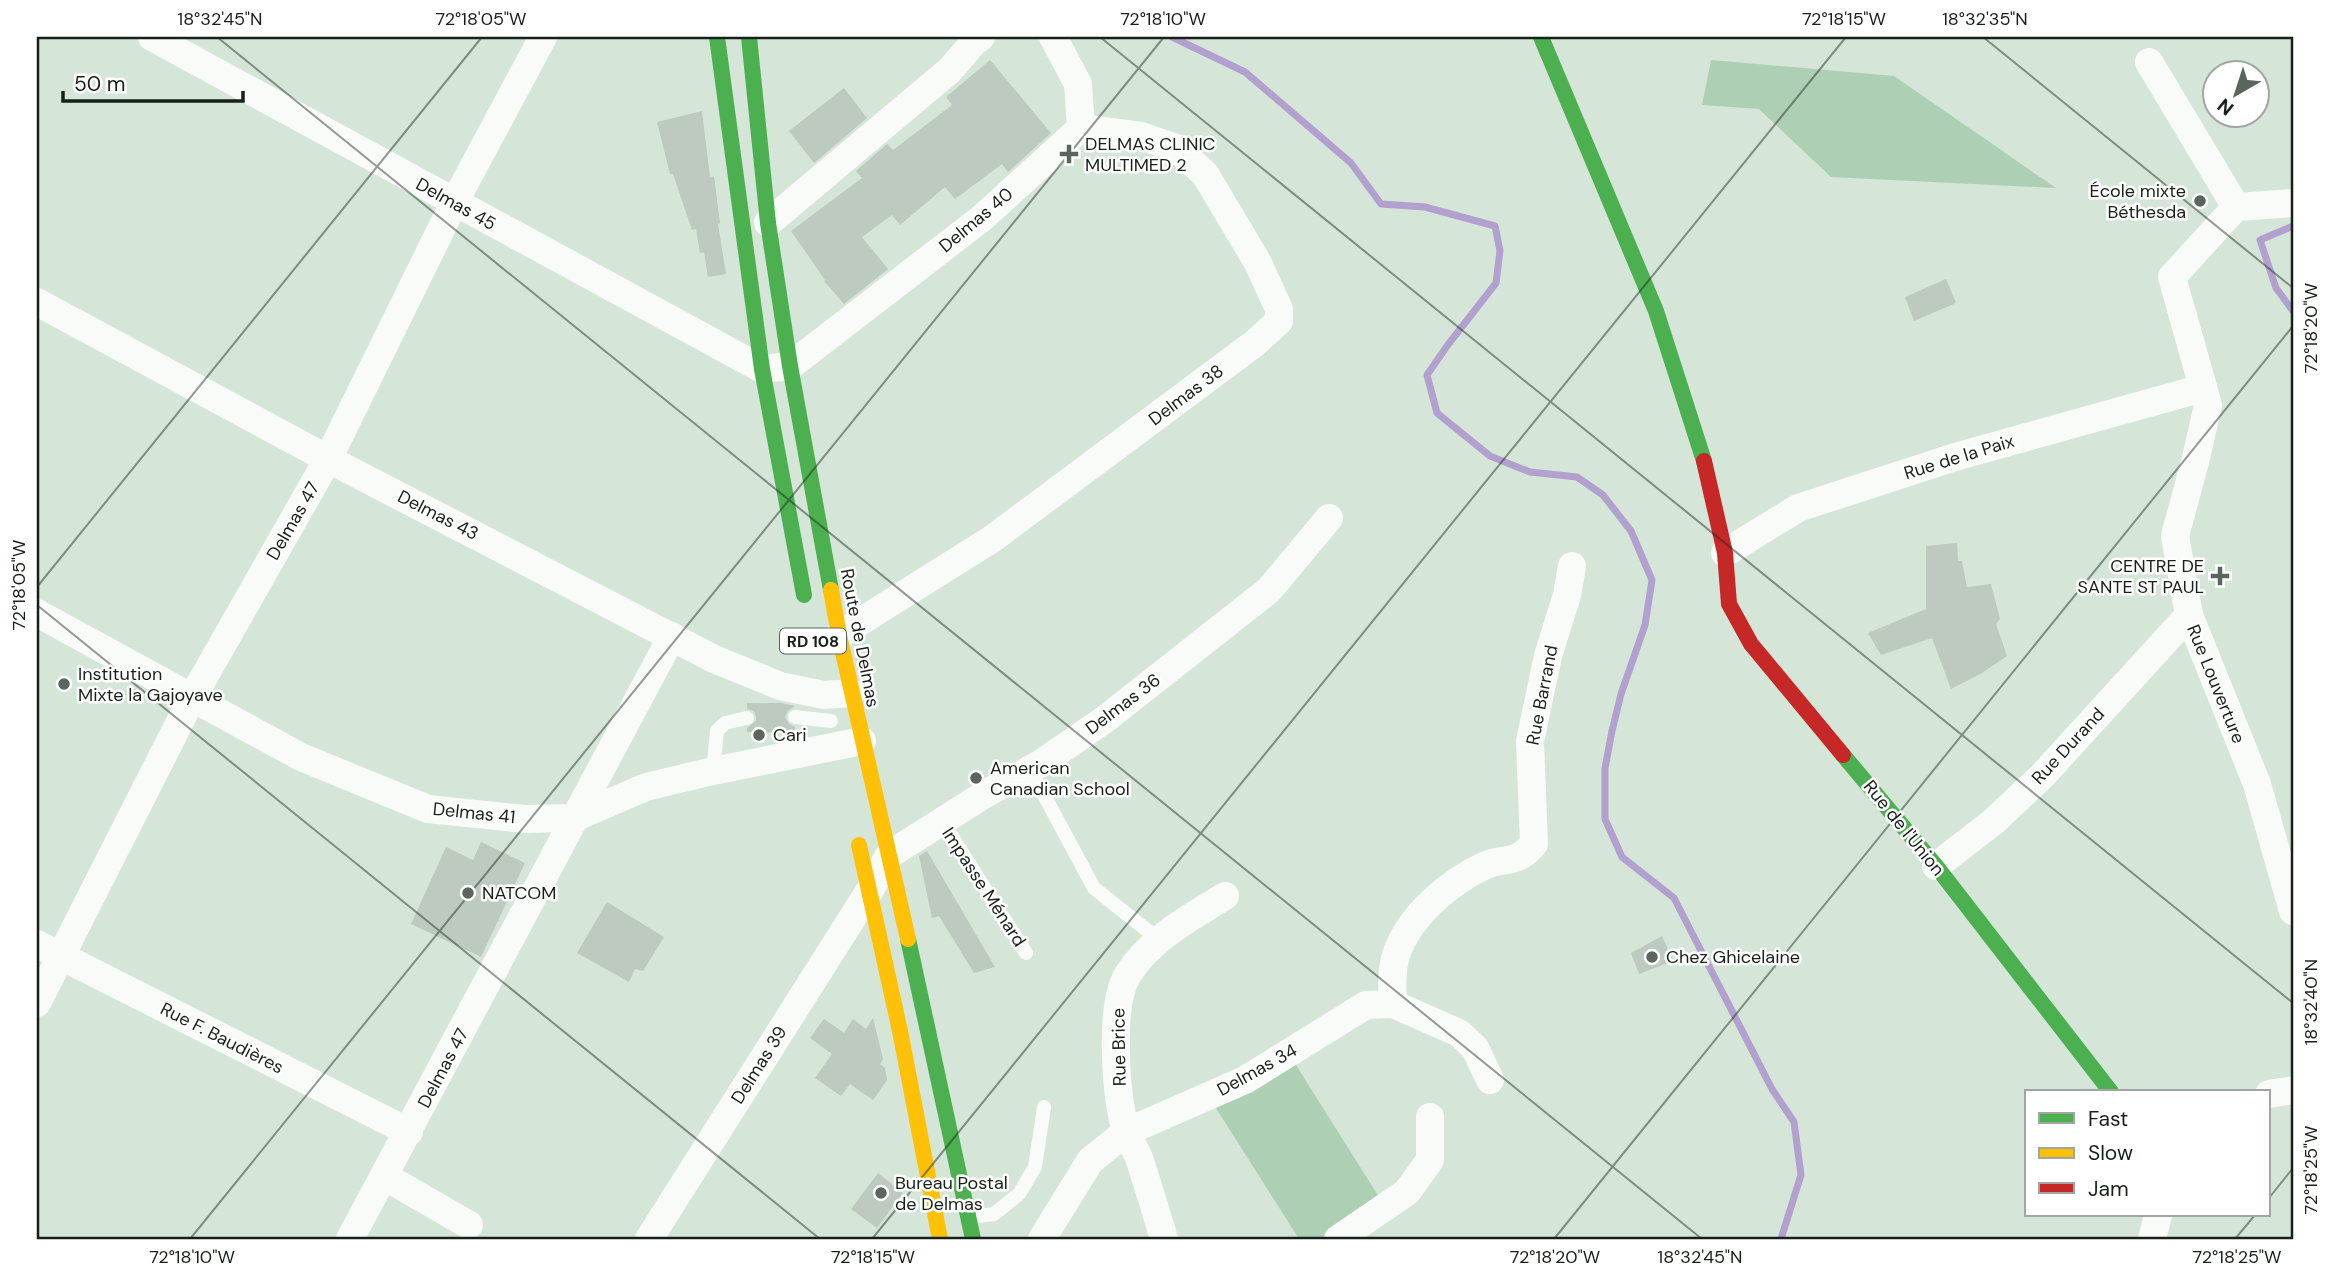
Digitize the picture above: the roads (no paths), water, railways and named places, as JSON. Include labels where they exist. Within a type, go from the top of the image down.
[{"type":"main road","name":"RD 108","points":[[717,37],[762,369],[807,608]]},
{"type":"main road","name":"Route de Delmas","points":[[749,37],[768,223],[790,366],[839,635],[838,720],[889,855],[971,1228]]},
{"type":"main road","name":"Rue de l'Union","points":[[1541,37],[1656,312],[1706,467],[1726,553],[1729,604],[1751,644],[1936,866],[2109,1090]]},
{"type":"main road","points":[[855,825],[870,890],[933,1233]]},
{"type":"street","name":"Delmas 45","points":[[152,37],[762,369]]},
{"type":"street","name":"Delmas 47","points":[[37,1003],[192,698],[328,459],[454,203],[543,37]]},
{"type":"street","points":[[768,223],[950,70],[981,37]]},
{"type":"street","points":[[1053,37],[1078,84],[1081,128]]},
{"type":"street","points":[[2149,62],[2236,206],[2293,203]]},
{"type":"street","name":"Delmas 40","points":[[790,366],[982,218],[1081,128]]},
{"type":"street","name":"Delmas 38","points":[[839,635],[992,539],[1255,343],[1279,321],[1279,309],[1258,263],[1205,174],[1176,148],[1140,136],[1081,128]]},
{"type":"street","name":"Rue Louverture","points":[[2236,206],[2172,278],[2207,405],[2175,536],[2189,615],[2257,784],[2293,911]]},
{"type":"street","name":"Delmas 43","points":[[37,302],[328,459],[714,659],[780,686],[838,720]]},
{"type":"street","points":[[762,369],[790,366]]},
{"type":"street","name":"Rue de la Paix","points":[[1726,553],[1798,508],[1955,457],[2203,388]]},
{"type":"street","name":"Delmas 36","points":[[889,855],[1030,769],[1104,720],[1269,590],[1329,518]]},
{"type":"street","name":"Rue Barrand","points":[[1393,1004],[1395,956],[1409,929],[1426,908],[1470,873],[1490,864],[1510,861],[1526,853],[1534,844],[1530,741],[1548,656],[1567,595],[1572,566]]},
{"type":"street","name":"Delmas 41","points":[[37,613],[301,757],[428,809],[525,819],[574,818],[646,787],[713,771],[838,720]]},
{"type":"street","name":"Rue Durand","points":[[1936,866],[1993,822],[2042,776],[2189,615]]},
{"type":"street","name":"Delmas 47","points":[[350,1239],[672,636]]},
{"type":"street","name":"Delmas 39","points":[[649,1239],[870,890],[889,855]]},
{"type":"street","name":"Rue Brice","points":[[1164,1239],[1138,1154],[1126,1132],[1119,1097],[1118,998],[1127,976],[1158,939],[1225,896]]},
{"type":"street","name":"Rue F. Baudières","points":[[37,944],[409,1132]]},
{"type":"street","points":[[1393,1004],[1459,1033],[1475,1048],[1490,1080]]},
{"type":"street","name":"Delmas 34","points":[[1042,1239],[1090,1161],[1126,1132],[1245,1080],[1366,1006],[1393,1004]]},
{"type":"street","points":[[2270,1094],[2293,1090]]},
{"type":"street","points":[[1338,1239],[1407,1192],[1430,1160],[1430,1117]]},
{"type":"street","points":[[384,1176],[469,1225]]},
{"type":"street","points":[[2152,1239],[2158,1216]]},
{"type":"street","points":[[933,1233],[971,1228]]},
{"type":"lane","points":[[795,717],[838,720]]},
{"type":"lane","points":[[713,771],[718,731],[726,723],[747,718]]},
{"type":"lane","points":[[1030,769],[1094,888],[1158,939]]},
{"type":"lane","name":"Impasse Ménard","points":[[942,821],[1026,953]]},
{"type":"lane","points":[[971,1228],[1019,1194],[1035,1167],[1044,1107]]},
{"type":"waterway","points":[[1172,37],[1245,72],[1351,163],[1381,204],[1425,207],[1495,226],[1500,251],[1496,283],[1427,375],[1437,413],[1490,456],[1530,472],[1577,477],[1603,495],[1631,531],[1652,580],[1645,625],[1621,694],[1612,731],[1605,768],[1605,819],[1622,857],[1674,898],[1772,1089],[1794,1122],[1801,1175],[1781,1239]]},
{"type":"waterway","points":[[2293,226],[2260,240],[2276,288],[2293,311]]},
{"type":"place","name":"DELMAS CLINIC MULTIMED 2","points":[[1069,154]]},
{"type":"place","name":"École mixte Béthesda","points":[[2200,201]]},
{"type":"place","name":"CENTRE DE SANTE ST PAUL","points":[[2220,576]]},
{"type":"place","name":"Institution Mixte la Gajoyave","points":[[64,684]]},
{"type":"place","name":"Cari","points":[[759,735]]},
{"type":"place","name":"American Canadian School","points":[[976,778]]},
{"type":"place","name":"NATCOM","points":[[468,893]]},
{"type":"place","name":"Chez Ghicelaine","points":[[1652,957]]},
{"type":"place","name":"Bureau Postal de Delmas","points":[[881,1193]]}]
